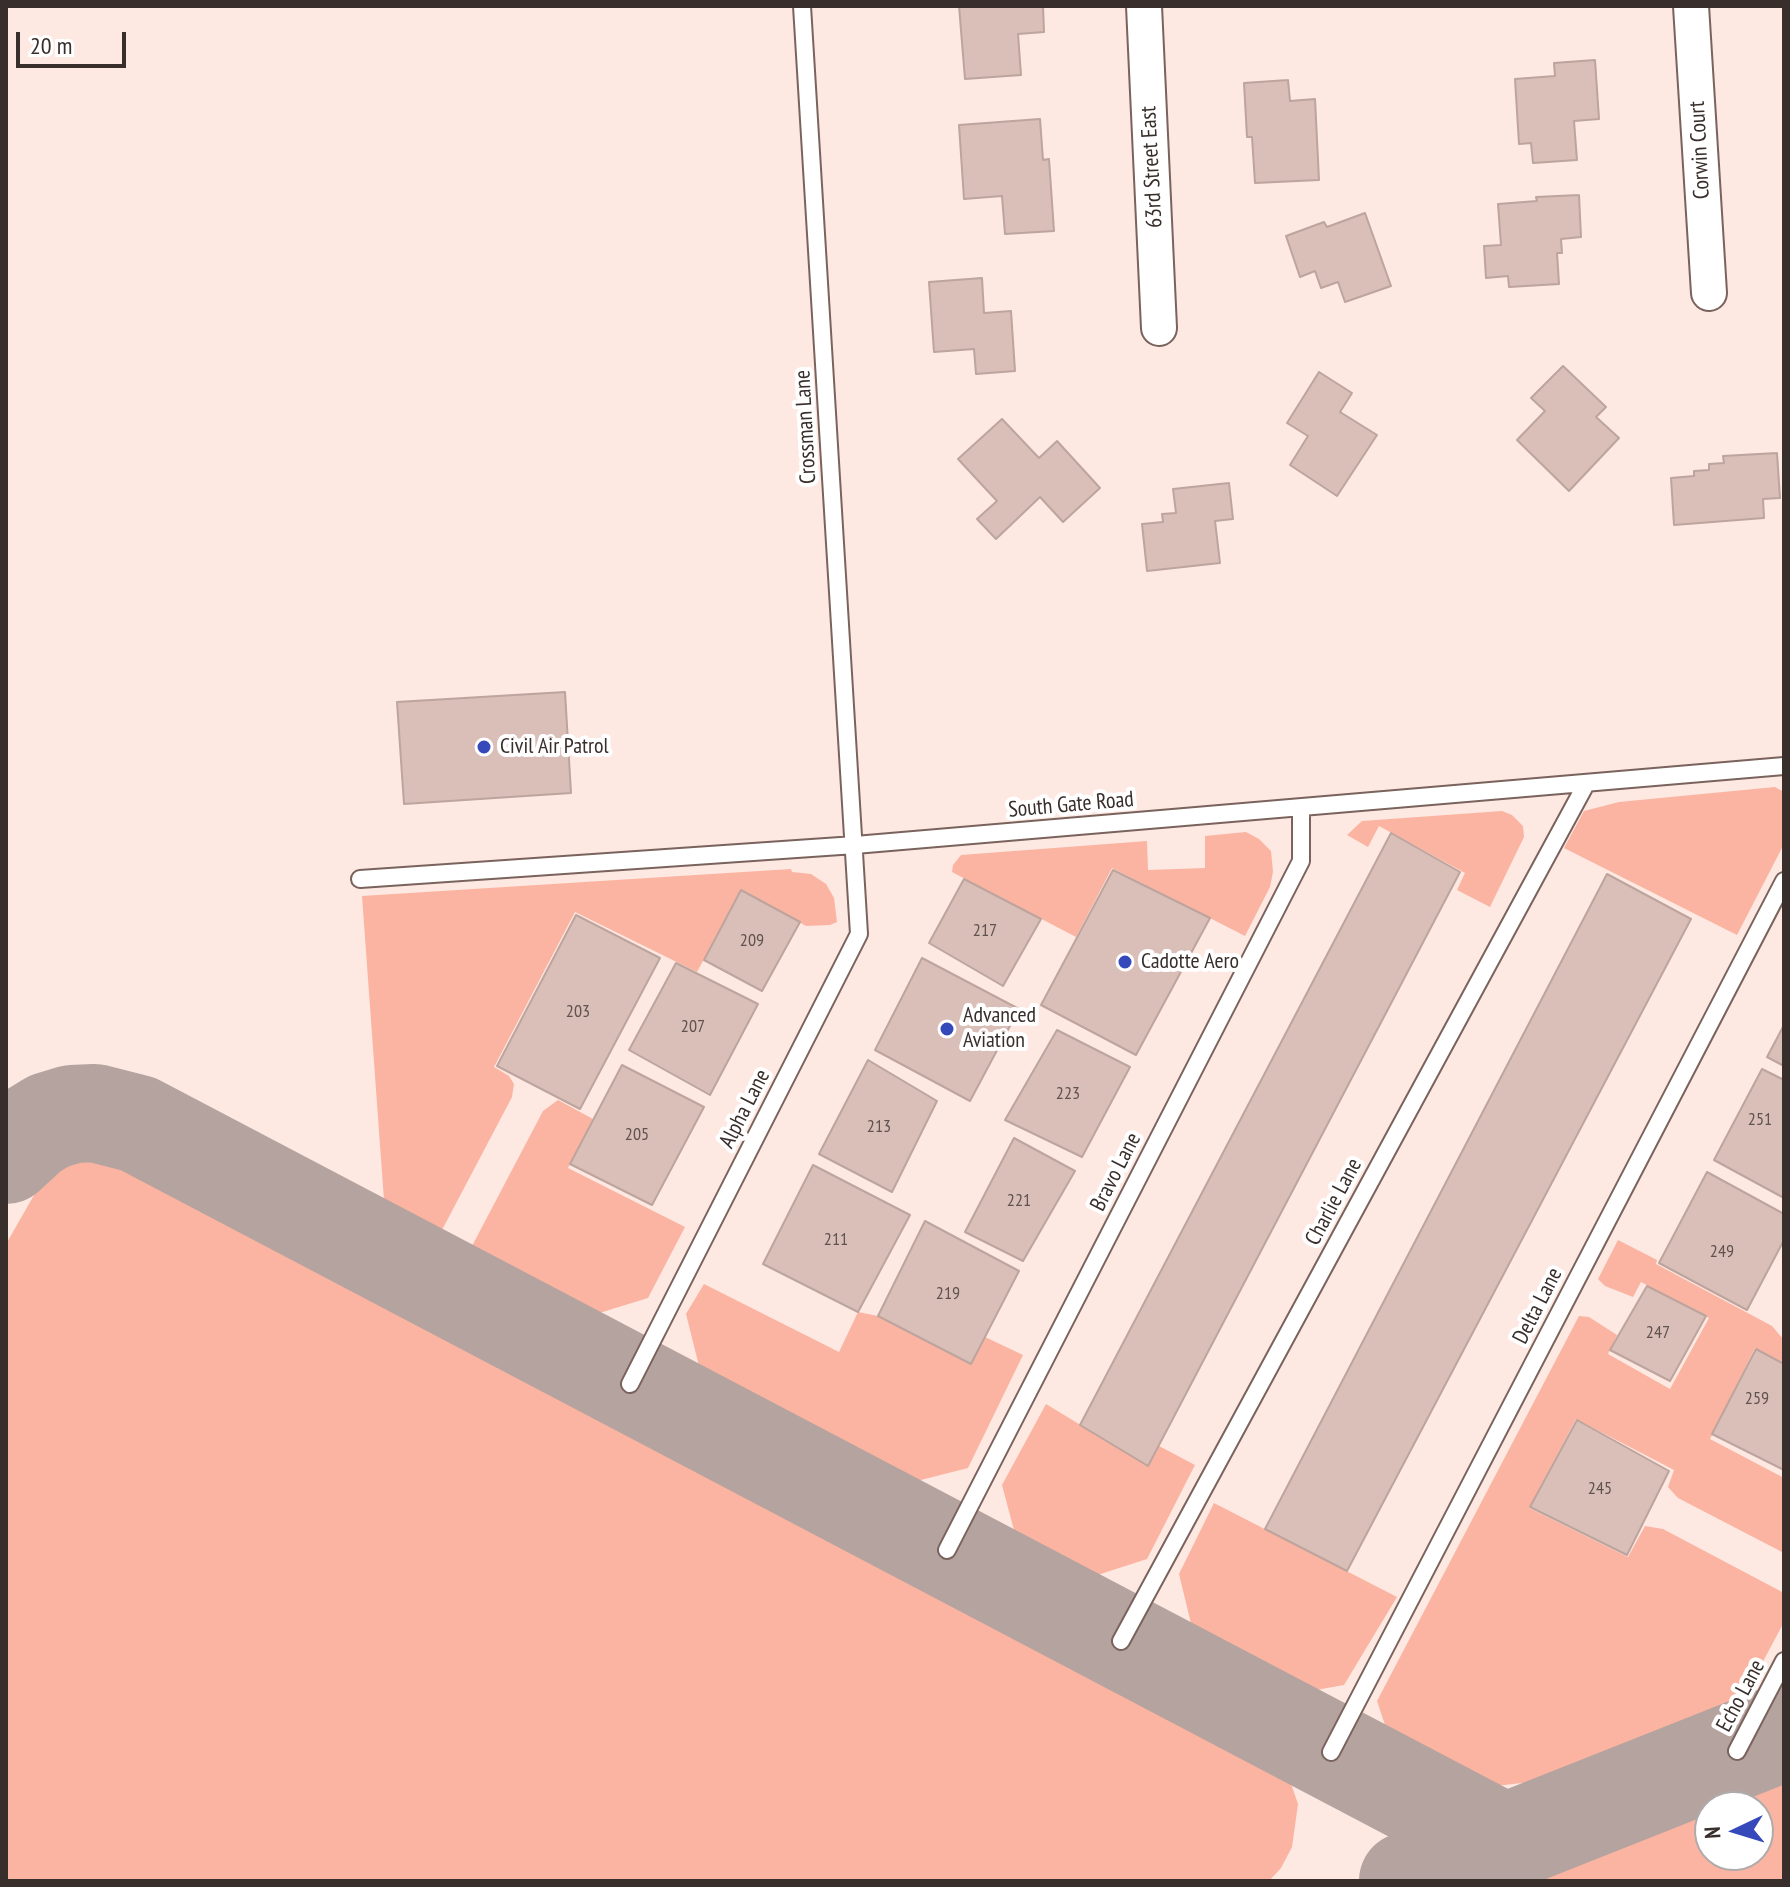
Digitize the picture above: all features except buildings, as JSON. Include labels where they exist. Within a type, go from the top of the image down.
[{"type":"street","name":"63rd Street East","points":[[1144,6],[1159,328]]},
{"type":"street","name":"Corwin Court","points":[[1691,6],[1709,293]]},
{"type":"lane","name":"Crossman Lane","points":[[802,6],[855,845]]},
{"type":"lane","name":"South Gate Road","points":[[360,879],[855,845],[1784,766]]},
{"type":"lane","name":"Charlie Lane","points":[[1121,1641],[1586,784]]},
{"type":"lane","name":"Bravo Lane","points":[[947,1550],[1301,861],[1301,808]]},
{"type":"lane","name":"Alpha Lane","points":[[630,1384],[859,934],[855,845]]},
{"type":"lane","name":"Delta Lane","points":[[1331,1752],[1784,881]]},
{"type":"lane","name":"Echo Lane","points":[[1737,1751],[1784,1661]]},
{"type":"shaded area","points":[[1775,787],[1784,792],[1784,844],[1737,935],[1564,848],[1584,811],[1619,802]]},
{"type":"shaded area","points":[[1502,811],[1512,815],[1523,826],[1524,837],[1490,907],[1457,890],[1465,873],[1379,826],[1368,847],[1347,835],[1362,821]]},
{"type":"shaded area","points":[[1246,832],[1271,851],[1273,872],[1270,887],[1245,936],[1112,868],[1076,937],[952,872],[961,855],[1147,841],[1148,870],[1205,868],[1205,836]]},
{"type":"shaded area","points":[[791,869],[792,872],[811,874],[826,884],[834,898],[837,922],[806,926],[741,889],[697,972],[575,912],[494,1067],[509,1076],[514,1084],[512,1097],[442,1230],[430,1238],[385,1214],[362,896]]},
{"type":"shaded area","points":[[558,1100],[593,1119],[568,1168],[685,1227],[648,1298],[583,1318],[473,1261],[472,1246],[543,1111]]},
{"type":"shaded area","points":[[105,1145],[127,1153],[1267,1756],[1287,1772],[1298,1804],[1292,1847],[1281,1868],[1269,1881],[6,1881],[6,1244],[45,1176]]},
{"type":"shaded area","points":[[1618,1240],[1657,1260],[1656,1264],[1772,1326],[1784,1340],[1784,1363],[1755,1348],[1710,1439],[1784,1478],[1784,1553],[1678,1498],[1668,1487],[1674,1470],[1576,1419],[1529,1508],[1628,1557],[1645,1526],[1663,1529],[1784,1593],[1784,1622],[1742,1701],[1539,1781],[1496,1786],[1391,1743],[1377,1701],[1579,1316],[1589,1317],[1617,1335],[1608,1354],[1670,1389],[1709,1318],[1641,1282],[1633,1297],[1605,1286],[1598,1279]]},
{"type":"shaded area","points":[[704,1284],[839,1352],[858,1312],[878,1316],[971,1363],[985,1337],[1023,1355],[968,1468],[901,1485],[702,1378],[686,1314]]},
{"type":"shaded area","points":[[1046,1404],[1148,1466],[1159,1446],[1195,1465],[1147,1559],[1082,1580],[1019,1549],[1002,1485]]},
{"type":"shaded area","points":[[1214,1503],[1397,1597],[1344,1685],[1299,1693],[1195,1640],[1179,1574]]},
{"type":"shaded area","points":[[1784,1780],[1784,1881],[1529,1881],[1694,1815],[1694,1871],[1774,1871],[1774,1791],[1756,1791]]},
{"type":"taxiway","points":[[6,1155],[31,1132],[49,1121],[72,1114],[95,1113],[138,1124],[1506,1843]]},
{"type":"taxiway","points":[[1408,1881],[1784,1732]]},
{"type":"place","name":"Civil Air Patrol","points":[[484,747]]},
{"type":"place","name":"Cadotte Aero","points":[[1125,962]]},
{"type":"place","name":"Advanced Aviation","points":[[947,1029]]}]
